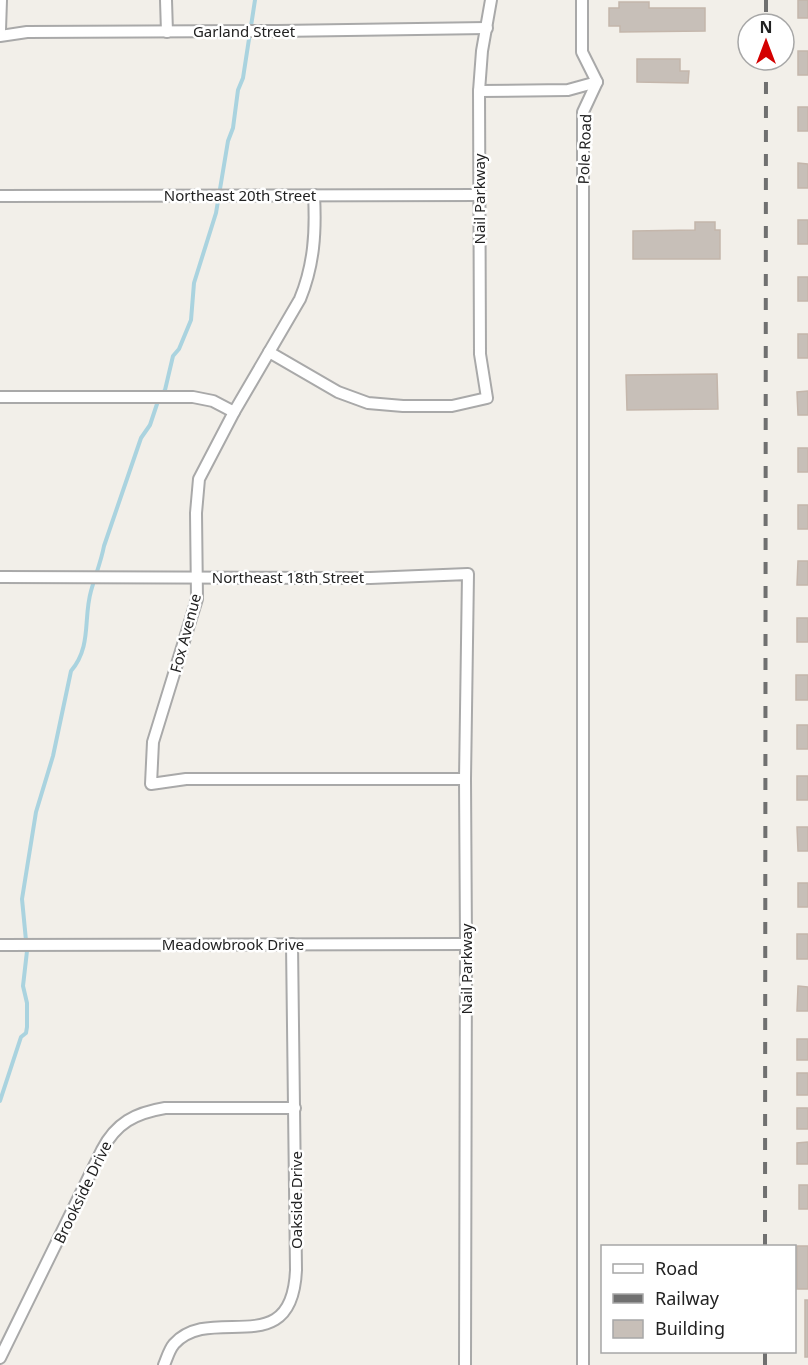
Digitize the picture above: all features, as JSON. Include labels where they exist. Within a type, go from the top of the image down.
[{"type":"street","points":[[0,30],[1,0]]},
{"type":"street","points":[[166,0],[167,32]]},
{"type":"street","name":"Nail Parkway","points":[[269,352],[338,392],[368,403],[452,406],[488,398],[480,354],[479,91],[482,51],[491,0]]},
{"type":"street","points":[[479,91],[568,90],[597,82],[582,52],[582,0]]},
{"type":"street","name":"Garland Street","points":[[0,36],[27,32],[246,32],[487,28]]},
{"type":"street","name":"Pole Road","points":[[583,1365],[583,112],[597,82]]},
{"type":"street","name":"Fox Avenue","points":[[314,195],[315,236],[309,274],[300,299],[234,412],[199,479],[196,513],[197,599],[153,742],[151,784],[186,779],[465,779]]},
{"type":"street","name":"Northeast 20th Street","points":[[0,196],[479,195]]},
{"type":"street","points":[[0,397],[202,397],[234,412]]},
{"type":"street","name":"Nail Parkway","points":[[465,1365],[465,779],[468,574]]},
{"type":"street","name":"Northeast 18th Street","points":[[0,577],[370,578],[468,574]]},
{"type":"street","name":"Oakside Drive","points":[[164,1365],[172,1346],[189,1333],[206,1328],[246,1328],[266,1324],[289,1304],[295,1287],[292,944]]},
{"type":"street","name":"Meadowbrook Drive","points":[[2,945],[466,944]]},
{"type":"street","name":"Brookside Drive","points":[[0,1358],[102,1150],[109,1137],[124,1121],[144,1112],[165,1108],[295,1108]]},
{"type":"building","points":[[798,0],[808,0],[808,18],[798,18]]},
{"type":"building","points":[[619,2],[649,2],[649,8],[705,8],[705,31],[620,32],[620,26],[609,26],[609,8],[619,8]]},
{"type":"building","points":[[798,51],[808,51],[808,75],[798,75]]},
{"type":"building","points":[[637,59],[680,59],[680,71],[689,71],[688,83],[637,82]]},
{"type":"building","points":[[798,107],[808,107],[808,131],[798,131]]},
{"type":"building","points":[[798,163],[808,164],[808,188],[798,188]]},
{"type":"building","points":[[798,220],[808,220],[808,244],[798,244]]},
{"type":"building","points":[[695,222],[715,222],[715,230],[720,230],[720,259],[633,259],[633,231],[695,230]]},
{"type":"building","points":[[798,277],[808,277],[808,301],[798,301]]},
{"type":"building","points":[[798,334],[808,334],[808,358],[798,358]]},
{"type":"building","points":[[717,374],[718,409],[627,410],[626,375]]},
{"type":"building","points":[[808,391],[808,415],[798,415],[797,392]]},
{"type":"building","points":[[798,448],[808,448],[808,472],[798,472]]},
{"type":"building","points":[[798,505],[808,505],[808,529],[798,529]]},
{"type":"building","points":[[798,561],[808,561],[808,585],[797,585]]},
{"type":"building","points":[[797,618],[808,618],[808,642],[797,642]]},
{"type":"building","points":[[796,675],[808,675],[808,700],[796,700]]},
{"type":"building","points":[[797,725],[808,725],[808,749],[797,749]]},
{"type":"building","points":[[797,776],[808,776],[808,800],[797,800]]},
{"type":"building","points":[[797,827],[808,827],[808,851],[798,851]]},
{"type":"building","points":[[798,883],[808,883],[808,907],[798,907]]},
{"type":"building","points":[[797,934],[808,934],[808,959],[797,959]]},
{"type":"building","points":[[798,986],[808,987],[808,1011],[797,1011]]},
{"type":"building","points":[[797,1039],[808,1039],[808,1060],[797,1060]]},
{"type":"building","points":[[797,1073],[808,1073],[808,1095],[797,1095]]},
{"type":"building","points":[[797,1108],[808,1108],[808,1129],[797,1129]]},
{"type":"building","points":[[808,1142],[808,1164],[797,1164],[797,1143]]},
{"type":"building","points":[[799,1185],[808,1185],[808,1209],[799,1209]]},
{"type":"building","points":[[797,1246],[808,1246],[808,1289],[797,1289]]},
{"type":"building","points":[[805,1300],[808,1300],[808,1357],[805,1357]]},
{"type":"waterway","points":[[0,1101],[21,1037],[26,1033],[27,1027],[27,1003],[23,986],[27,951],[22,899],[36,812],[53,756],[71,671],[82,652],[91,591],[104,546],[141,438],[150,425],[159,398],[165,390],[173,356],[179,349],[191,320],[194,283],[216,213],[238,90],[243,78],[255,0]]},
{"type":"railway","points":[[766,0],[766,12]]},
{"type":"railway","points":[[765,1245],[766,72]]},
{"type":"railway","points":[[765,1353],[765,1365]]}]
